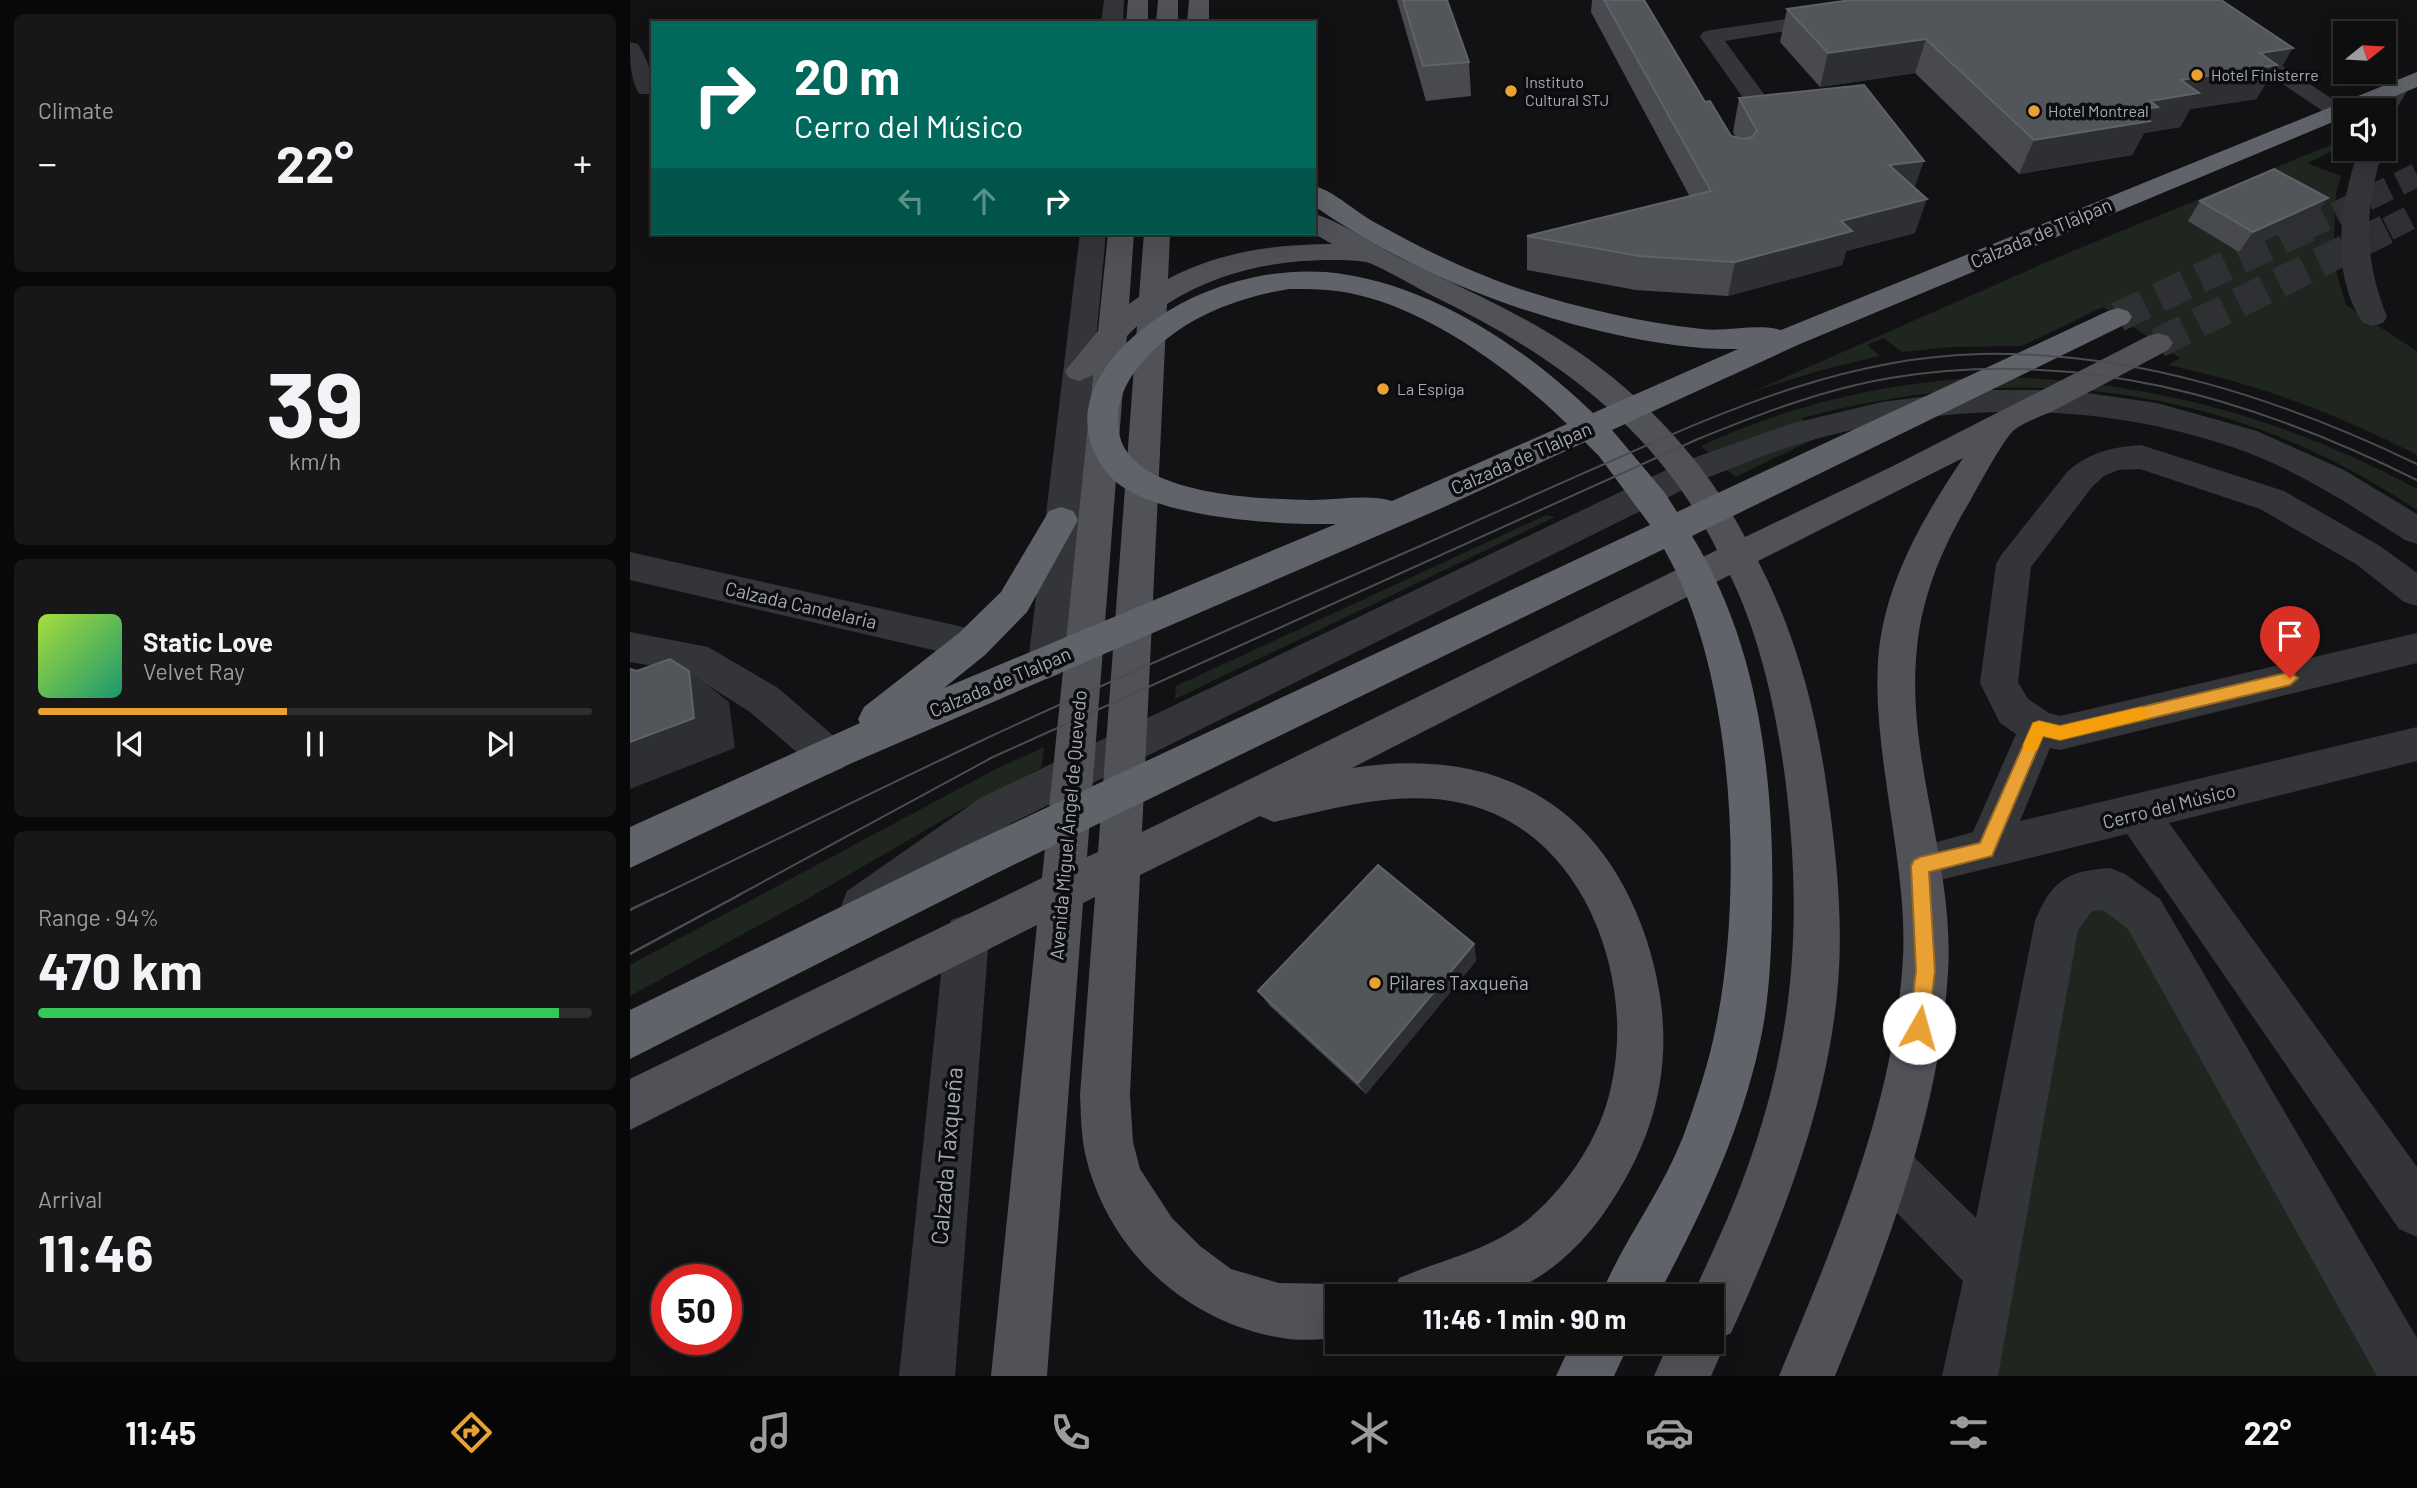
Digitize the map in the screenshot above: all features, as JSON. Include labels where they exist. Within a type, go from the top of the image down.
[{"type":"highway","name":"Calzada de Tlalpan","points":[[2369,98],[2408,82]]},
{"type":"highway","name":"Calzada de Tlalpan","points":[[630,848],[834,753],[1430,499],[1790,337],[2333,113]]},
{"type":"highway","points":[[1316,195],[1411,253],[1502,291],[1559,310],[1636,328],[1706,339],[1790,337]]},
{"type":"highway","points":[[1430,499],[1399,508],[1303,513],[1251,510],[1192,499],[1142,482],[1117,465],[1109,456],[1100,414],[1112,383],[1139,348],[1173,321],[1227,293],[1272,282],[1317,279],[1354,283],[1407,301],[1458,327],[1559,398],[1608,445],[1653,500],[1701,585],[1720,633],[1735,687],[1743,735],[1751,859],[1748,955],[1742,1012],[1732,1063],[1684,1195],[1634,1284]]},
{"type":"highway","points":[[630,1035],[1333,690],[2118,317]]},
{"type":"highway","points":[[834,753],[972,644],[1014,602],[1061,520]]},
{"type":"highway","points":[[1584,1376],[1596,1354]]},
{"type":"main road","points":[[1137,21],[1138,0]]},
{"type":"main road","points":[[1167,21],[1168,0]]},
{"type":"main road","points":[[1198,21],[1199,0]]},
{"type":"main road","points":[[1316,223],[1375,256],[1505,318],[1589,373],[1626,405],[1680,463],[1735,546],[1772,630],[1800,741],[1809,799],[1816,863],[1814,993],[1807,1039],[1776,1162],[1724,1286]]},
{"type":"main road","name":"Avenida Miguel Ángel de Quevedo","points":[[1019,1376],[1121,235]]},
{"type":"main road","points":[[1157,235],[1105,1095],[1106,1133],[1115,1169],[1130,1203],[1180,1265],[1214,1290],[1251,1304],[1291,1312],[1325,1311]]},
{"type":"main road","points":[[1080,371],[1135,312],[1159,296],[1210,271],[1278,255],[1337,252],[1375,256]]},
{"type":"main road","points":[[630,1105],[967,936],[1224,814],[2158,343]]},
{"type":"main road","points":[[1807,1376],[1859,1250],[1888,1167],[1908,1090],[1924,982],[1925,920],[1920,866],[1903,758],[1896,682],[1902,618],[1930,542],[1949,506],[2003,423]]},
{"type":"main road","points":[[1224,814],[1365,784],[1405,781],[1465,785],[1519,804],[1548,824],[1574,847],[1596,877],[1614,911],[1629,954],[1642,1032],[1636,1095],[1623,1133],[1582,1202],[1555,1230],[1518,1258],[1451,1284]]},
{"type":"main road","points":[[1682,1376],[1692,1354]]},
{"type":"street","points":[[1112,21],[1114,0]]},
{"type":"street","points":[[2169,0],[2333,108]]},
{"type":"street","points":[[1754,97],[1711,37],[1858,14]]},
{"type":"street","points":[[630,49],[646,89]]},
{"type":"street","points":[[2395,98],[2408,82]]},
{"type":"street","points":[[2367,161],[2358,184],[2353,244],[2362,290],[2373,317]]},
{"type":"street","points":[[1047,663],[1093,235]]},
{"type":"street","points":[[802,949],[997,810],[1717,461],[1801,430],[1929,405],[2011,398],[2113,404],[2198,423],[2258,443],[2323,474],[2395,515],[2417,531]]},
{"type":"street","points":[[2417,592],[2368,555],[2272,500],[2141,457],[2114,459],[2092,468],[2080,479],[2014,565],[1999,683],[2014,711],[2039,728],[2060,733],[2417,648]]},
{"type":"street","name":"Calzada Candelaria","points":[[630,566],[972,644]]},
{"type":"street","points":[[630,648],[695,658],[765,700],[834,753]]},
{"type":"street","points":[[1986,850],[2039,728]]},
{"type":"street","name":"Cerro del Músico","points":[[1920,866],[2417,744]]},
{"type":"street","points":[[2138,814],[2417,1211]]},
{"type":"street","points":[[1970,1376],[2057,922],[2081,891],[2110,889],[2144,914],[2408,1376]]},
{"type":"street","name":"Calzada Taxqueña","points":[[927,1376],[967,936]]},
{"type":"street","points":[[1888,1167],[1992,1272]]},
{"type":"shaded area","points":[[2333,144],[2333,153],[2307,163],[2341,176],[2336,193],[2333,261],[2346,305],[2417,351],[2417,455],[2296,401],[2168,365],[2180,358],[2103,307],[2022,346],[1952,347],[1902,352],[1884,338],[1867,345],[1880,356],[1818,371],[1752,392],[2056,258]]},
{"type":"shaded area","points":[[2003,377],[2058,380],[2165,396],[2268,424],[2318,442],[2417,489],[2417,510],[2345,467],[2271,433],[2196,409],[2120,394],[2043,388],[1964,390],[1884,400],[1802,418],[1821,436],[1735,477],[1701,446],[1774,417],[1849,396],[1925,382]]},
{"type":"shaded area","points":[[1546,515],[1555,517],[1175,699],[1176,686]]},
{"type":"shaded area","points":[[1044,747],[1041,768],[955,813],[807,899],[630,996],[630,965],[994,770]]},
{"type":"shaded area","points":[[2110,889],[2408,1376],[1951,1376],[2057,922]]},
{"type":"building","points":[[1403,0],[1447,0],[1469,62],[1423,66]]},
{"type":"building","points":[[1604,0],[1644,0],[1705,102],[1710,101],[1731,136],[1743,139],[1752,137],[1757,131],[1739,98],[1864,85],[1924,161],[1889,165],[1927,199],[1841,221],[1852,231],[1735,262],[1639,256],[1527,236],[1711,191]]},
{"type":"building","points":[[1851,0],[2221,0],[2293,48],[2260,53],[2277,65],[2181,80],[2199,93],[2150,101],[2158,107],[2137,110],[2150,121],[2034,140],[1926,39],[1828,53],[1787,9]]},
{"type":"building","points":[[2274,169],[2328,198],[2253,232],[2200,201]]},
{"type":"building","points":[[670,659],[689,671],[694,718],[630,742],[630,669],[637,671]]},
{"type":"building","name":"Pilares Taxqueña","points":[[1378,865],[1474,944],[1358,1083],[1258,991]]},
{"type":"tunnel","points":[[2304,229],[2417,175]]},
{"type":"tunnel","points":[[2388,229],[2417,214]]},
{"type":"tunnel","points":[[2118,317],[2308,227]]},
{"type":"tunnel","points":[[2158,343],[2391,227]]},
{"type":"tram line","points":[[660,896],[944,758],[1150,664],[1705,421],[1749,403],[1839,375],[1885,364],[1980,354],[2038,355],[2094,361],[2150,370],[2259,399],[2365,440],[2417,464]]},
{"type":"tram line","points":[[737,896],[993,757],[1698,439],[1769,412],[1865,383],[1960,370],[2028,369],[2095,375],[2161,386],[2226,403],[2291,425],[2417,480]]},
{"type":"tram line","points":[[630,910],[663,894]]},
{"type":"tram line","points":[[630,954],[741,894]]},
{"type":"slow traffic","points":[[2031,745],[2039,728],[2060,733],[2141,713]]},
{"type":"place","name":"Hotel Finisterre","points":[[2197,75]]},
{"type":"place","name":"Instituto Cultural STJ","points":[[1511,91]]},
{"type":"place","name":"Hotel Montreal","points":[[2034,111]]},
{"type":"place","name":"La Espiga","points":[[1383,389]]},
{"type":"place","name":"Pilares Taxqueña","points":[[1375,983]]},
{"type":"route","points":[[1919,1028],[1925,971],[1925,920],[1920,866],[1986,850],[2039,728],[2060,733],[2290,678]]}]
